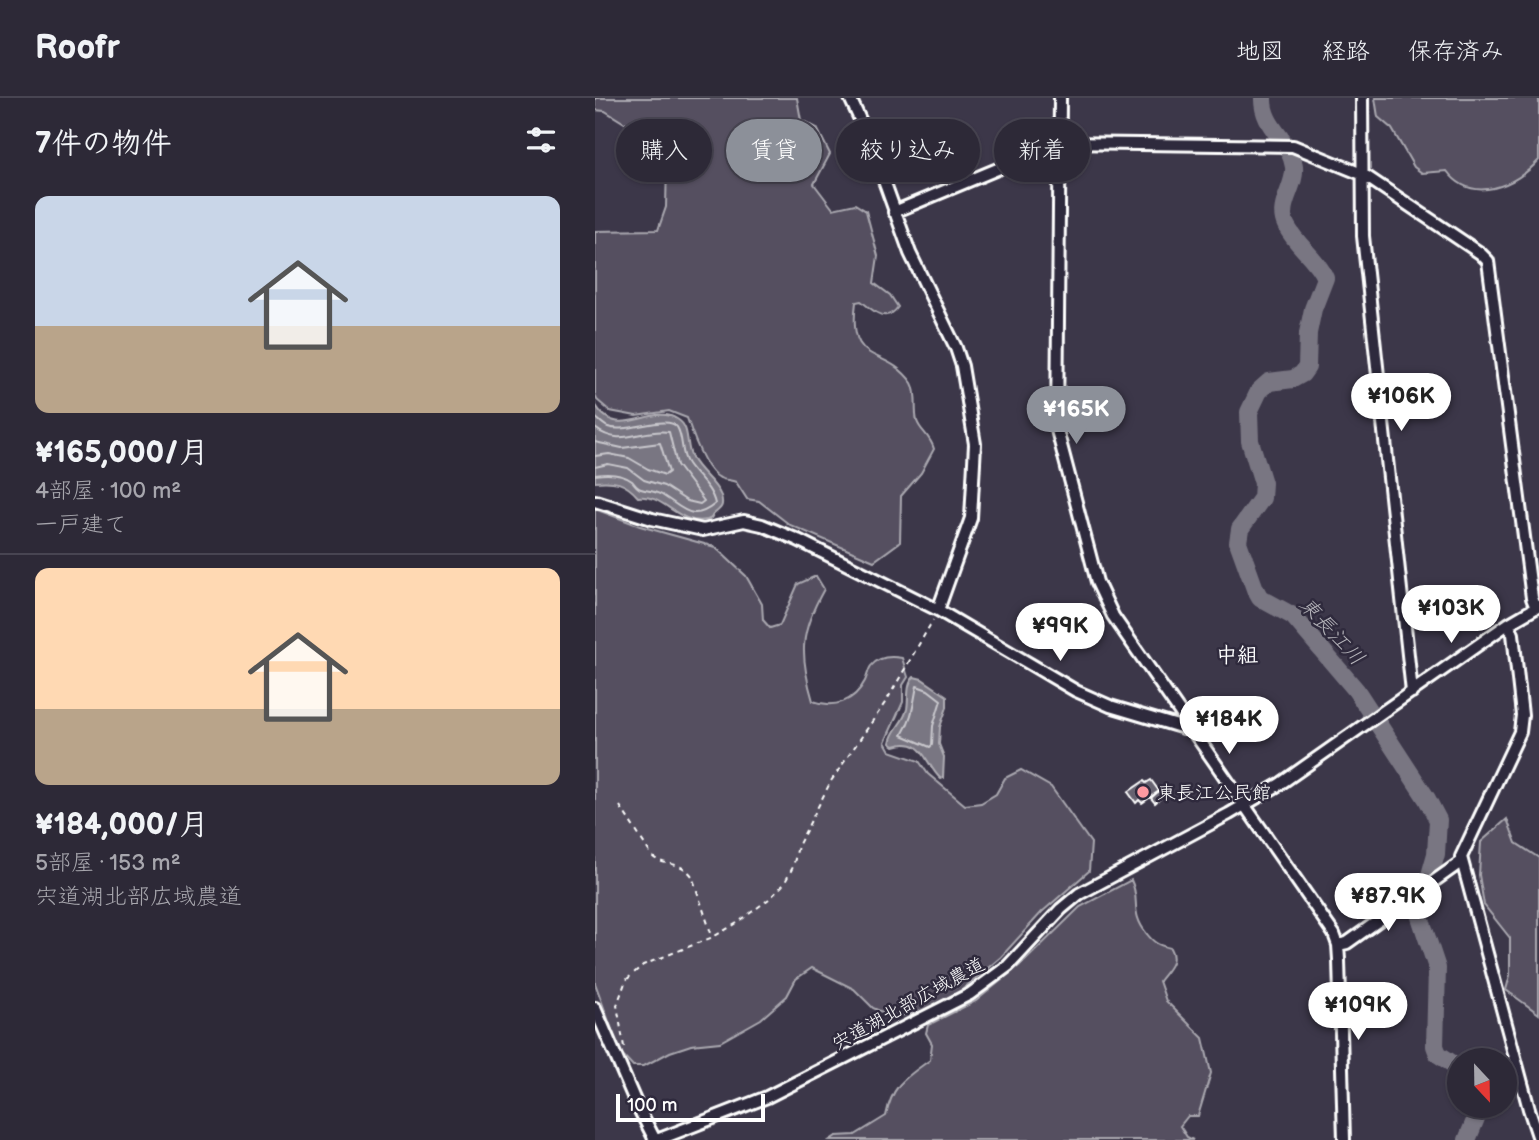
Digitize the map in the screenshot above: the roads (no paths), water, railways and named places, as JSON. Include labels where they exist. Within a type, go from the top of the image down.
[{"type":"street","points":[[850,98],[869,139],[911,253],[962,366],[975,444],[971,518],[938,610]]},
{"type":"street","points":[[1060,98],[1060,119]]},
{"type":"street","points":[[1363,98],[1363,236],[1412,692]]},
{"type":"street","points":[[1090,144],[1293,146],[1364,175],[1481,253],[1488,261],[1532,598],[1537,607]]},
{"type":"street","points":[[894,212],[994,170]]},
{"type":"street","points":[[1060,182],[1057,430],[1097,582],[1113,617],[1334,934],[1338,945],[1344,1140]]},
{"type":"street","points":[[595,500],[652,519],[703,530],[744,521],[762,525],[798,540],[938,610],[1076,691],[1110,706],[1184,729],[1188,726]]},
{"type":"street","name":"宍道湖北部広域農道","points":[[656,1140],[767,1097],[970,994],[1008,966],[1079,894],[1244,805],[1368,723],[1508,624],[1537,607]]},
{"type":"street","points":[[1508,624],[1513,634],[1523,715],[1520,732],[1462,851],[1461,862],[1539,1139]]},
{"type":"street","points":[[1338,945],[1347,943],[1461,862]]},
{"type":"street","points":[[595,1008],[635,1101],[656,1140]]},
{"type":"water","points":[[595,404],[604,415],[614,421],[624,422],[667,415],[681,422],[686,431],[692,458],[721,496],[720,508],[710,519],[697,521],[688,518],[655,500],[638,497],[619,483],[595,482]]},
{"type":"water","points":[[914,677],[922,679],[947,696],[947,707],[940,727],[939,744],[944,757],[941,779],[918,748],[904,744],[894,746],[890,743],[905,714],[909,687]]},
{"type":"waterway","name":"東長江川","points":[[1263,98],[1267,118],[1288,149],[1294,167],[1283,210],[1286,225],[1325,278],[1313,309],[1308,333],[1307,367],[1293,379],[1269,382],[1259,391],[1249,412],[1250,441],[1263,483],[1262,498],[1240,529],[1238,542],[1260,598],[1293,616],[1356,690],[1438,820],[1436,854],[1419,914],[1437,968],[1435,1046],[1438,1054],[1447,1060]]},
{"type":"waterway","name":"東長江川","points":[[1467,1140],[1476,1118]]},
{"type":"place","name":"東長江公民館","points":[[1143,792]]},
{"type":"district","name":"中組","points":[[1237,655]]}]
